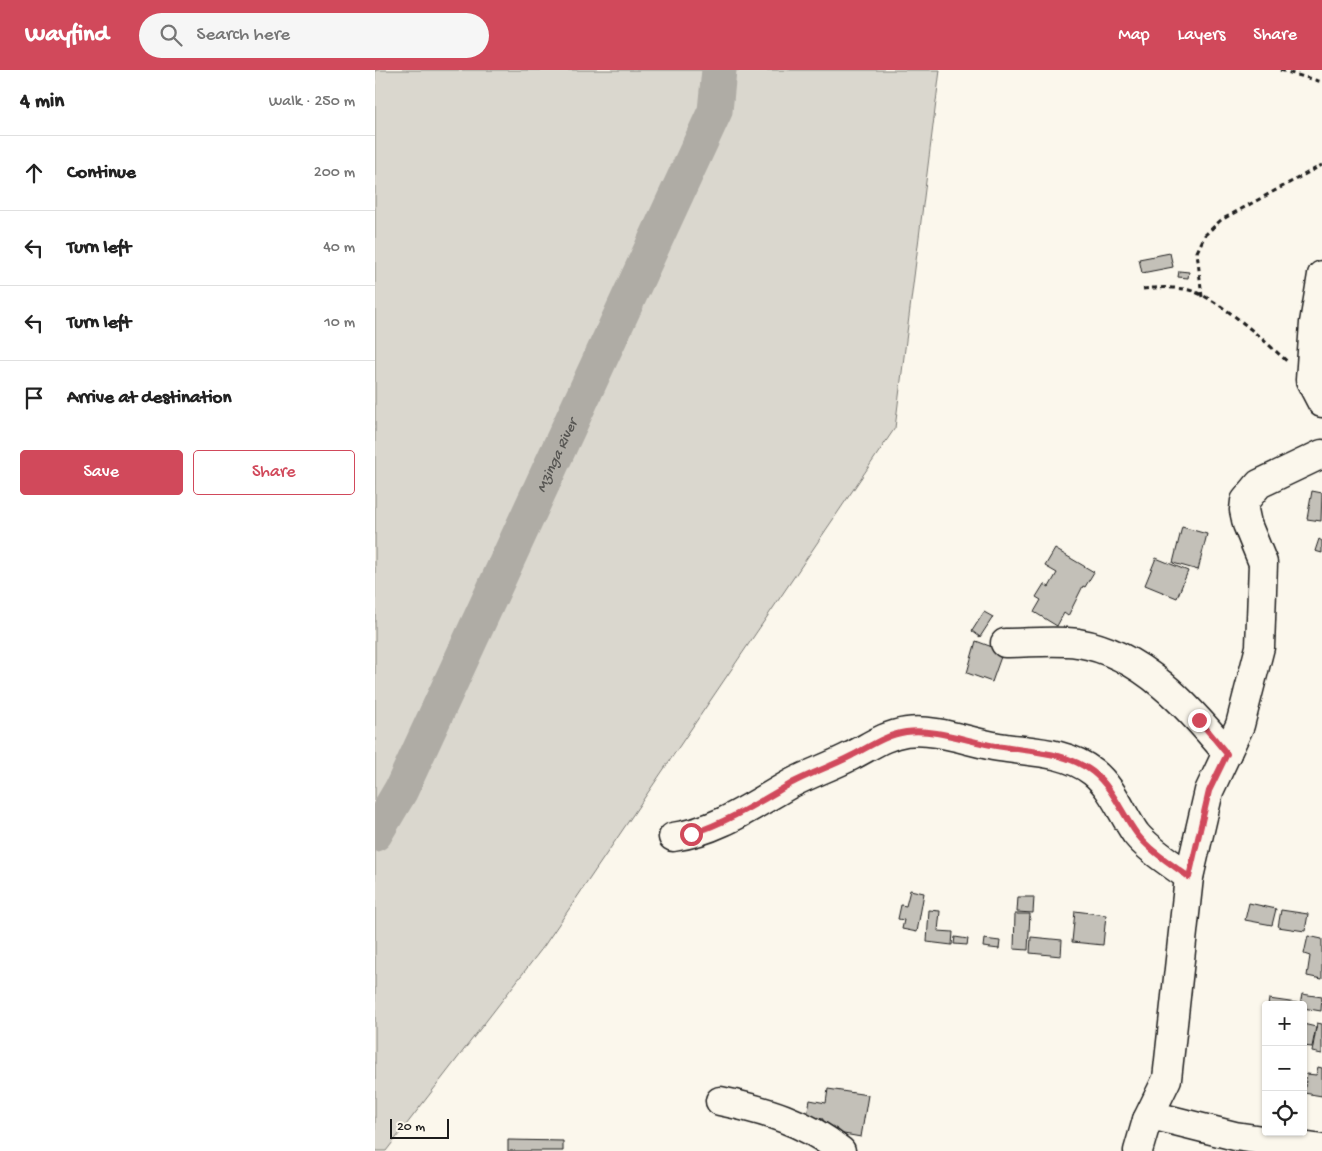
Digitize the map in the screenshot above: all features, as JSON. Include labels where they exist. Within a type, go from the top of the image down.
[{"type":"street","points":[[1316,392],[1314,323],[1322,275]]},
{"type":"street","points":[[1139,1151],[1147,1120],[1167,1079],[1189,877],[1209,791],[1241,725],[1260,647],[1263,563],[1247,524],[1244,510],[1245,501],[1259,484],[1322,454]]},
{"type":"street","points":[[1005,643],[1079,643],[1100,649],[1137,666],[1172,692],[1227,754]]},
{"type":"street","points":[[673,837],[691,834],[736,817],[793,782],[852,756],[881,739],[906,732],[938,733],[977,743],[1049,753],[1074,762],[1093,772],[1107,788],[1137,835],[1163,858],[1189,877]]},
{"type":"street","points":[[1167,1079],[1193,1124]]},
{"type":"street","points":[[720,1101],[778,1114],[830,1142],[841,1151]]},
{"type":"street","points":[[1147,1120],[1159,1118],[1193,1124],[1235,1136],[1322,1149]]},
{"type":"path","points":[[1280,70],[1322,82]]},
{"type":"path","points":[[1202,297],[1197,252],[1205,235],[1221,220],[1322,165]]},
{"type":"path","points":[[1143,289],[1159,287],[1190,291],[1226,310],[1316,392]]},
{"type":"shaded area","points":[[375,70],[940,70],[895,428],[544,946],[386,1151],[375,1151]]},
{"type":"building","points":[[1170,253],[1173,267],[1142,273],[1139,259]]},
{"type":"building","points":[[1179,271],[1189,272],[1188,278],[1178,277]]},
{"type":"building","points":[[1312,491],[1322,493],[1321,521],[1307,519]]},
{"type":"building","points":[[1182,527],[1207,534],[1198,570],[1173,563]]},
{"type":"building","points":[[1319,539],[1322,541],[1322,553],[1315,551]]},
{"type":"building","points":[[1055,549],[1094,572],[1085,587],[1083,586],[1068,616],[1064,613],[1057,626],[1034,612],[1041,600],[1036,597],[1044,584],[1049,587],[1057,573],[1045,566]]},
{"type":"building","points":[[1156,558],[1188,571],[1177,598],[1145,585]]},
{"type":"building","points":[[984,612],[993,617],[980,637],[972,631]]},
{"type":"building","points":[[976,641],[1003,651],[992,682],[967,673]]},
{"type":"building","points":[[910,890],[924,893],[917,932],[902,929],[904,920],[898,919],[901,905],[906,906]]},
{"type":"building","points":[[1018,897],[1034,897],[1033,913],[1017,912]]},
{"type":"building","points":[[1249,903],[1276,909],[1272,925],[1245,920]]},
{"type":"building","points":[[929,910],[940,911],[938,931],[953,932],[952,945],[927,942]]},
{"type":"building","points":[[1281,910],[1308,914],[1305,931],[1278,927]]},
{"type":"building","points":[[1075,911],[1106,915],[1103,945],[1072,942]]},
{"type":"building","points":[[1015,914],[1030,914],[1028,950],[1014,949]]},
{"type":"building","points":[[1308,936],[1322,939],[1322,979],[1307,976],[1310,956],[1304,954]]},
{"type":"building","points":[[955,937],[968,939],[967,945],[954,944]]},
{"type":"building","points":[[1031,937],[1062,940],[1061,956],[1030,953]]},
{"type":"building","points":[[984,939],[1000,941],[999,949],[983,947]]},
{"type":"building","points":[[1302,994],[1322,997],[1321,1011],[1307,1009],[1307,1001],[1301,1001]]},
{"type":"building","points":[[1317,1023],[1322,1024],[1322,1054],[1312,1052]]},
{"type":"building","points":[[1307,1025],[1316,1027],[1312,1047],[1307,1046]]},
{"type":"building","points":[[1318,1067],[1322,1068],[1322,1096],[1307,1094],[1307,1074],[1316,1075]]},
{"type":"building","points":[[828,1089],[868,1095],[861,1137],[821,1130],[823,1119],[807,1116],[810,1100],[826,1103]]},
{"type":"building","points":[[508,1140],[563,1141],[563,1151],[508,1151]]},
{"type":"waterway","name":"Mzinga River","points":[[375,834],[401,790],[715,111],[719,70]]},
{"type":"route","points":[[691,834],[736,817],[793,782],[852,756],[881,739],[906,732],[938,733],[977,743],[1049,753],[1074,762],[1093,772],[1118,803],[1137,835],[1163,858],[1189,877],[1209,791],[1227,754],[1199,720]]}]
